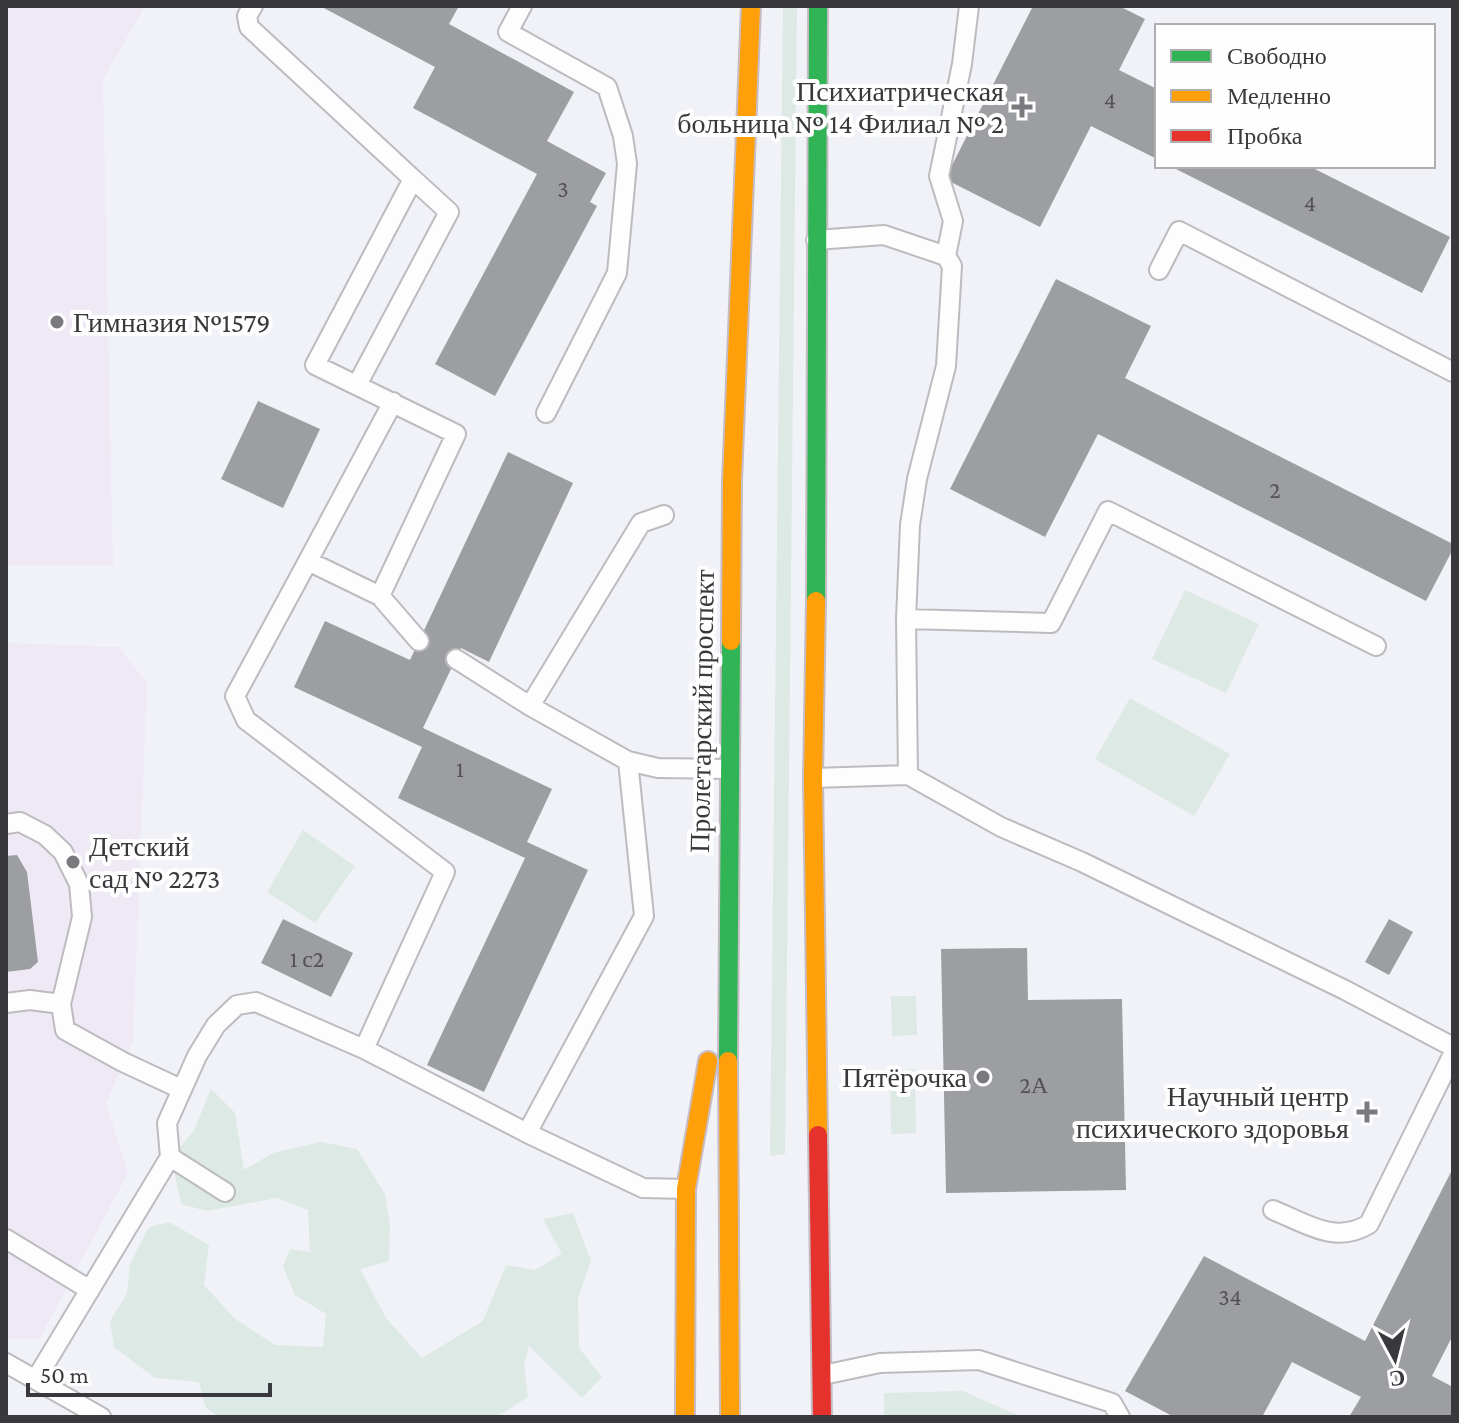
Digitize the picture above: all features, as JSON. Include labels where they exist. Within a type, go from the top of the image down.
[{"type":"main road","name":"Пролетарский проспект","points":[[730,1417],[728,948],[732,481],[751,6]]},
{"type":"main road","points":[[818,6],[818,442],[813,778],[822,1417]]},
{"type":"main road","points":[[685,1417],[686,1189],[728,948]]},
{"type":"lane","points":[[253,6],[247,16],[249,27],[449,212],[357,385]]},
{"type":"lane","points":[[522,6],[508,32],[607,87],[623,136],[627,164],[617,273],[546,413]]},
{"type":"lane","points":[[946,256],[953,221],[939,176],[962,64],[969,6]]},
{"type":"lane","points":[[380,596],[456,434],[315,365],[413,179]]},
{"type":"lane","points":[[1159,270],[1179,231],[1453,372]]},
{"type":"lane","points":[[816,240],[884,235],[946,256],[952,266],[946,366],[917,479],[910,525],[906,619],[908,775]]},
{"type":"lane","points":[[364,1049],[445,872],[246,720],[235,696],[393,402]]},
{"type":"lane","points":[[906,619],[1051,623],[1108,511],[1376,646]]},
{"type":"lane","points":[[530,706],[641,523],[664,515]]},
{"type":"lane","points":[[308,561],[380,596],[419,641]]},
{"type":"lane","points":[[456,659],[530,706],[628,761],[658,768],[729,769]]},
{"type":"lane","points":[[527,1133],[644,916],[628,761]]},
{"type":"lane","points":[[813,778],[908,775],[1001,827],[1082,862],[1345,990],[1453,1047]]},
{"type":"lane","points":[[6,824],[20,822],[45,835],[63,852],[79,884],[82,917],[61,1004],[65,1030],[181,1089]]},
{"type":"lane","points":[[6,1003],[30,1000],[61,1004]]},
{"type":"lane","points":[[36,1379],[170,1157],[167,1123],[181,1089],[216,1025],[237,1005],[256,1002],[364,1049],[527,1133],[643,1188],[686,1189]]},
{"type":"lane","points":[[1273,1210],[1331,1233],[1356,1232],[1369,1224],[1453,1054]]},
{"type":"lane","points":[[170,1157],[225,1192]]},
{"type":"lane","points":[[6,1239],[90,1290]]},
{"type":"lane","points":[[823,1375],[880,1363],[979,1360],[1112,1403],[1120,1417]]},
{"type":"lane","points":[[6,1363],[101,1417]]},
{"type":"shaded area","name":"Гимназия №1579","points":[[6,6],[145,6],[103,79],[113,566],[6,566]]},
{"type":"shaded area","points":[[783,6],[797,6],[785,1154],[770,1156]]},
{"type":"shaded area","points":[[1185,590],[1259,624],[1226,693],[1152,659]]},
{"type":"shaded area","name":"Детский сад № 2273","points":[[6,643],[119,647],[147,683],[133,1041],[106,1103],[128,1173],[40,1338],[6,1338]]},
{"type":"shaded area","points":[[1130,698],[1230,754],[1194,816],[1095,759]]},
{"type":"shaded area","points":[[303,830],[355,866],[315,923],[267,892]]},
{"type":"shaded area","points":[[891,996],[916,996],[917,1035],[892,1036]]},
{"type":"shaded area","points":[[915,1069],[916,1133],[891,1134],[890,1070]]},
{"type":"shaded area","points":[[211,1089],[235,1113],[244,1170],[273,1153],[321,1142],[357,1149],[385,1194],[390,1225],[389,1261],[360,1269],[386,1318],[422,1358],[483,1321],[506,1265],[535,1270],[562,1254],[543,1219],[573,1213],[591,1261],[578,1298],[579,1348],[602,1377],[582,1398],[529,1346],[524,1365],[528,1397],[496,1417],[219,1417],[206,1408],[199,1382],[155,1378],[114,1347],[110,1321],[127,1294],[130,1264],[149,1227],[169,1222],[209,1245],[204,1285],[234,1318],[275,1345],[323,1347],[326,1314],[295,1295],[283,1267],[290,1249],[310,1252],[308,1210],[277,1198],[207,1211],[181,1204],[175,1174],[180,1147],[194,1130]]},
{"type":"shaded area","points":[[963,1391],[1022,1417],[884,1417],[884,1393]]},
{"type":"building","points":[[320,6],[459,6],[449,24],[574,92],[547,141],[606,173],[590,202],[597,206],[495,396],[435,364],[537,174],[413,108],[435,67]]},
{"type":"building","points":[[1033,6],[1119,6],[1145,19],[1119,70],[1155,88],[1155,158],[1091,126],[1040,227],[945,179]]},
{"type":"building","points":[[1174,168],[1313,168],[1450,237],[1422,293]]},
{"type":"building","points":[[1056,279],[1151,326],[1125,378],[1453,544],[1426,601],[1098,434],[1045,537],[950,489]]},
{"type":"building","points":[[258,401],[320,429],[283,508],[221,479]]},
{"type":"building","points":[[508,452],[573,483],[489,662],[461,648],[423,728],[552,789],[527,842],[588,870],[484,1092],[427,1065],[525,858],[398,798],[422,747],[294,687],[325,621],[410,660]]},
{"type":"building","points":[[17,855],[27,872],[38,962],[30,969],[6,972],[6,856]]},
{"type":"building","points":[[283,919],[353,953],[331,997],[261,963]]},
{"type":"building","points":[[1389,919],[1413,932],[1389,975],[1365,962]]},
{"type":"building","points":[[1027,948],[1028,1000],[1122,999],[1126,1190],[946,1193],[941,949]]},
{"type":"building","points":[[1453,1168],[1453,1335],[1432,1376],[1453,1387],[1453,1417],[1349,1417],[1361,1397],[1292,1362],[1262,1417],[1174,1417],[1125,1391],[1204,1256],[1365,1341]]},
{"type":"traffic: fast","points":[[816,601],[818,6]]},
{"type":"traffic: fast","points":[[728,1061],[731,641]]},
{"type":"traffic: slow","points":[[731,641],[732,481],[751,6]]},
{"type":"traffic: slow","points":[[816,601],[813,778],[818,1135]]},
{"type":"traffic: slow","points":[[685,1417],[686,1189],[708,1061]]},
{"type":"traffic: slow","points":[[728,1061],[730,1417]]},
{"type":"traffic: jam","points":[[818,1135],[822,1417]]},
{"type":"place","name":"Психиатрическая больница № 14 Филиал № 2","points":[[1022,107]]},
{"type":"place","name":"Гимназия №1579","points":[[57,322]]},
{"type":"place","name":"Детский сад № 2273","points":[[73,862]]},
{"type":"place","name":"Пятёрочка","points":[[983,1077]]},
{"type":"place","name":"Научный центр психического здоровья","points":[[1367,1112]]}]
